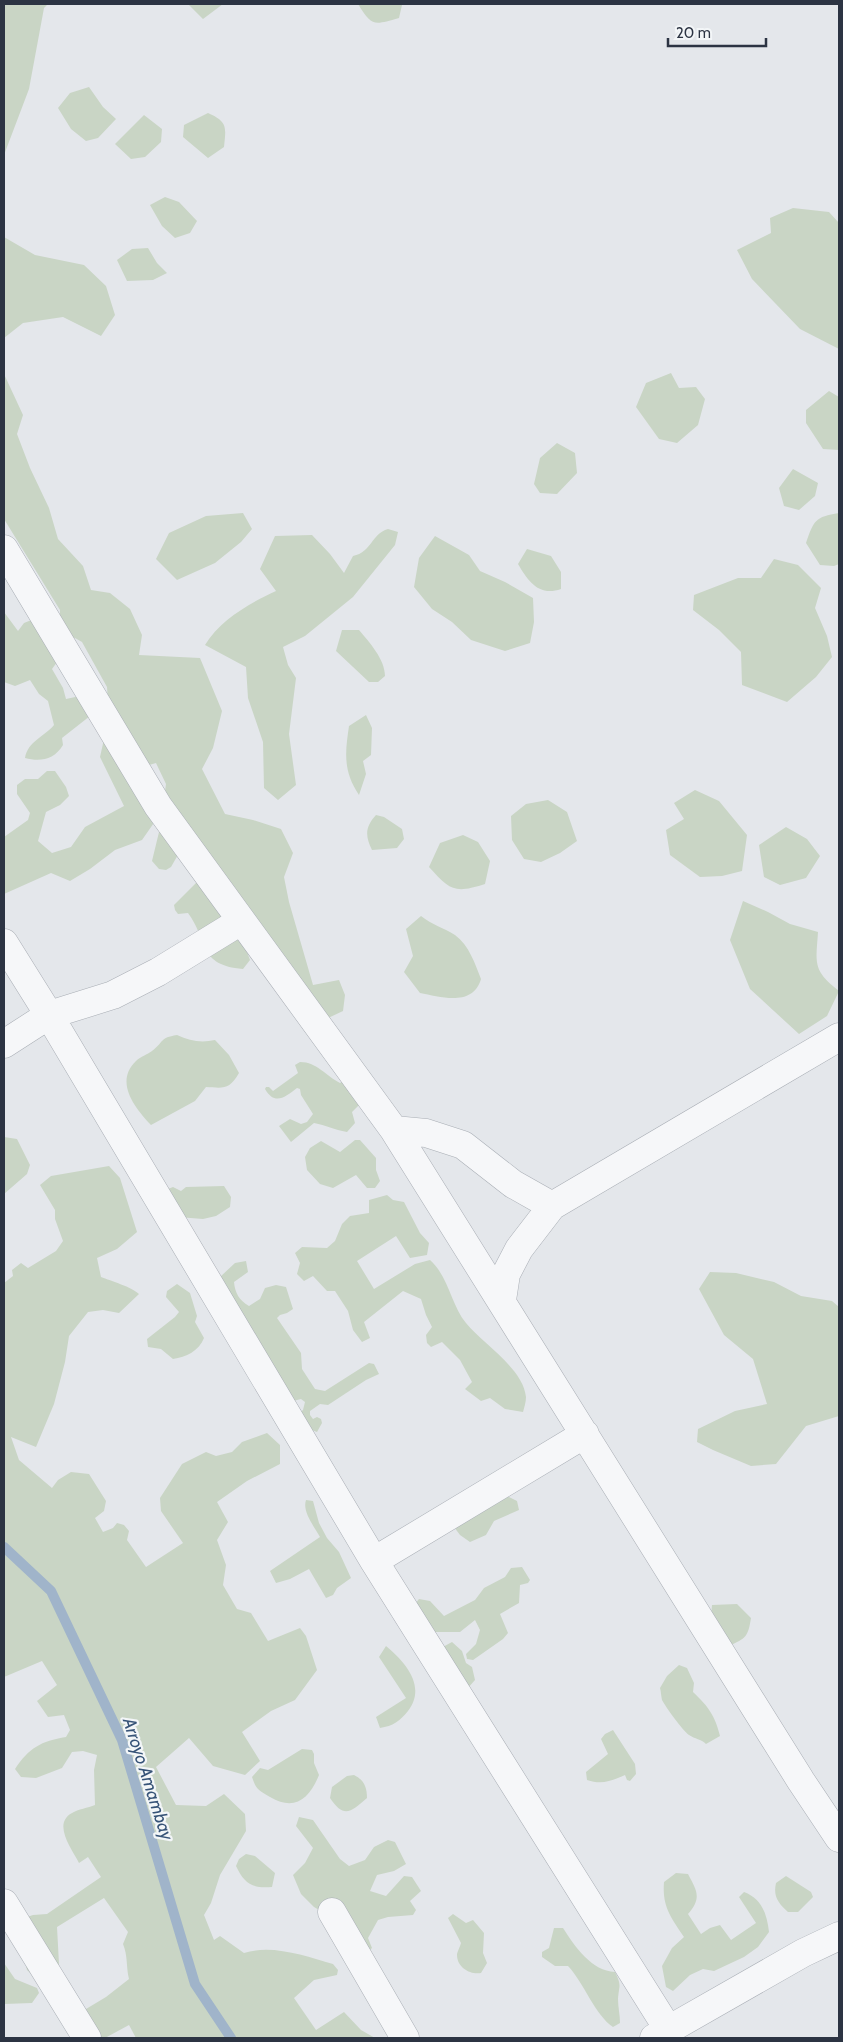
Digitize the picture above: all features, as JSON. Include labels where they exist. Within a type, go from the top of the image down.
[{"type":"street","points":[[4,549],[158,806],[394,1130],[801,1781],[839,1838]]},
{"type":"street","points":[[4,1044],[49,1015],[113,994],[158,972],[241,921]]},
{"type":"street","points":[[4,943],[49,1015],[374,1561],[661,2033],[803,1953],[839,1936]]},
{"type":"street","points":[[502,1300],[506,1274],[519,1249],[552,1206],[839,1036]]},
{"type":"street","points":[[394,1130],[426,1133],[463,1145],[513,1184],[552,1206]]},
{"type":"street","points":[[374,1561],[585,1434]]},
{"type":"street","points":[[4,1904],[87,2038]]},
{"type":"street","points":[[332,1912],[405,2038]]},
{"type":"green space","points":[[4,4],[48,4],[44,8],[29,89],[4,155]]},
{"type":"green space","points":[[188,4],[223,4],[203,19]]},
{"type":"green space","points":[[358,4],[402,5],[399,18],[379,23],[367,17]]},
{"type":"green space","points":[[89,87],[103,107],[116,119],[98,138],[86,141],[71,129],[58,108],[70,93]]},
{"type":"green space","points":[[208,113],[222,122],[225,135],[224,147],[208,158],[183,137],[184,125]]},
{"type":"green space","points":[[144,115],[162,129],[161,142],[145,157],[131,159],[115,144]]},
{"type":"green space","points":[[165,197],[179,202],[197,221],[190,233],[175,238],[162,226],[150,205]]},
{"type":"green space","points":[[793,208],[829,212],[839,223],[839,349],[800,329],[752,279],[737,250],[771,233],[770,218]]},
{"type":"green space","points":[[4,237],[35,255],[84,265],[106,286],[115,315],[101,336],[63,317],[23,323],[4,338]]},
{"type":"green space","points":[[148,248],[157,263],[167,273],[153,280],[127,281],[117,260],[132,249]]},
{"type":"green space","points":[[671,373],[679,388],[696,387],[705,399],[698,425],[677,443],[659,439],[636,407],[646,383]]},
{"type":"green space","points":[[4,374],[23,415],[17,434],[30,468],[49,508],[58,539],[83,566],[91,590],[110,593],[130,609],[142,635],[139,655],[200,658],[222,711],[213,748],[202,769],[225,814],[281,829],[293,853],[284,877],[289,902],[313,985],[339,980],[345,995],[343,1011],[326,1019],[244,944],[250,960],[243,969],[218,963],[211,957],[188,913],[178,914],[174,905],[198,881],[179,853],[171,867],[166,870],[159,869],[152,861],[160,828],[166,784],[156,763],[139,768],[158,817],[142,840],[115,850],[70,881],[51,873],[4,894],[4,837],[28,820],[30,813],[17,794],[17,785],[25,779],[38,779],[47,771],[55,771],[66,787],[69,796],[60,805],[46,812],[38,841],[52,853],[71,847],[85,827],[124,806],[100,757],[109,717],[107,687],[82,642],[75,638],[67,637],[60,622],[60,610],[4,519]]},
{"type":"green space","points":[[829,391],[839,397],[839,450],[823,449],[806,423],[806,410]]},
{"type":"green space","points":[[557,443],[575,453],[577,473],[557,494],[540,493],[534,484],[540,458]]},
{"type":"green space","points":[[793,469],[818,483],[815,496],[799,510],[784,506],[779,488]]},
{"type":"green space","points":[[243,513],[252,529],[241,542],[215,563],[177,580],[156,559],[169,533],[206,516]]},
{"type":"green space","points":[[839,513],[839,564],[834,566],[820,565],[806,543],[816,521],[825,516]]},
{"type":"green space","points":[[388,529],[398,532],[395,545],[353,597],[305,636],[283,647],[288,665],[296,678],[289,734],[296,785],[278,800],[264,788],[263,742],[248,698],[246,667],[205,645],[211,636],[236,613],[276,591],[260,569],[275,536],[312,535],[330,554],[344,573],[353,556],[364,551],[382,531]]},
{"type":"green space","points":[[435,536],[469,555],[480,571],[505,582],[533,598],[534,622],[530,643],[505,651],[471,640],[452,622],[432,609],[414,587],[419,558]]},
{"type":"green space","points":[[527,549],[551,556],[561,572],[561,589],[546,591],[535,586],[530,581],[518,564]]},
{"type":"green space","points":[[774,559],[798,565],[821,588],[815,608],[827,636],[832,657],[816,677],[787,702],[742,685],[741,652],[719,630],[693,610],[694,595],[738,578],[761,578]]},
{"type":"green space","points":[[4,612],[18,631],[24,623],[39,617],[60,658],[52,669],[63,688],[66,699],[80,696],[90,716],[62,738],[63,745],[55,754],[46,759],[25,758],[29,747],[54,725],[48,701],[39,694],[30,680],[15,686],[4,682]]},
{"type":"green space","points":[[342,630],[359,630],[376,651],[382,663],[385,676],[378,682],[369,682],[336,651]]},
{"type":"green space","points":[[366,715],[372,728],[371,755],[363,761],[366,774],[359,795],[350,778],[346,762],[347,745],[349,726]]},
{"type":"green space","points":[[695,790],[719,801],[747,835],[742,871],[722,876],[700,877],[670,855],[666,830],[684,819],[674,803]]},
{"type":"green space","points":[[548,800],[567,812],[577,841],[560,853],[541,862],[524,859],[512,840],[511,816],[526,804]]},
{"type":"green space","points":[[376,815],[384,817],[402,829],[404,839],[397,848],[372,850],[367,832]]},
{"type":"green space","points":[[786,827],[807,839],[820,856],[806,878],[780,885],[764,877],[759,845]]},
{"type":"green space","points":[[463,835],[478,842],[490,861],[485,884],[459,889],[453,888],[442,881],[429,867],[440,843]]},
{"type":"green space","points":[[743,901],[790,924],[818,932],[817,959],[820,971],[830,984],[839,991],[827,1016],[799,1034],[750,989],[730,940]]},
{"type":"green space","points":[[421,916],[455,935],[468,949],[481,979],[477,988],[471,994],[464,997],[446,998],[420,993],[404,972],[413,956],[406,929]]},
{"type":"green space","points":[[177,1035],[196,1041],[215,1040],[229,1055],[239,1073],[229,1085],[225,1087],[206,1087],[195,1101],[151,1125],[133,1103],[127,1086],[127,1077],[130,1069],[138,1059],[152,1051],[165,1039]]},
{"type":"green space","points":[[300,1062],[311,1064],[340,1083],[349,1078],[364,1100],[352,1112],[355,1123],[347,1132],[314,1123],[291,1142],[279,1126],[290,1119],[301,1124],[307,1122],[313,1114],[301,1095],[300,1089],[297,1088],[284,1097],[276,1099],[265,1089],[269,1087],[273,1091],[298,1073],[295,1065]]},
{"type":"green space","points":[[4,1137],[17,1139],[30,1165],[27,1174],[4,1194]]},
{"type":"green space","points":[[355,1140],[360,1140],[376,1158],[376,1170],[380,1181],[375,1188],[367,1188],[356,1175],[333,1188],[320,1184],[307,1170],[305,1157],[310,1148],[321,1141],[340,1152]]},
{"type":"green space","points":[[109,1166],[120,1178],[137,1232],[117,1249],[97,1258],[101,1277],[136,1291],[139,1294],[119,1313],[103,1310],[88,1312],[69,1336],[65,1362],[54,1404],[36,1447],[11,1437],[19,1460],[52,1488],[58,1480],[71,1472],[89,1474],[106,1501],[104,1511],[95,1518],[103,1532],[113,1528],[117,1523],[124,1525],[129,1531],[127,1540],[146,1567],[183,1543],[161,1511],[160,1498],[182,1464],[206,1452],[216,1456],[232,1452],[242,1442],[267,1433],[280,1445],[280,1464],[247,1481],[217,1502],[228,1522],[217,1540],[226,1565],[223,1585],[237,1609],[251,1613],[268,1641],[300,1628],[306,1636],[317,1670],[295,1700],[271,1711],[242,1732],[260,1761],[245,1775],[213,1766],[189,1738],[156,1767],[176,1805],[206,1806],[224,1794],[245,1814],[246,1831],[220,1875],[211,1903],[204,1915],[214,1940],[220,1936],[244,1953],[277,1950],[333,1964],[338,1970],[337,1975],[314,1980],[294,1998],[316,2030],[344,2012],[361,2030],[375,2038],[136,2038],[129,2025],[105,2038],[92,2038],[82,2020],[86,2009],[106,1997],[129,1979],[123,1944],[128,1932],[104,1898],[57,1927],[59,1964],[54,1978],[39,1981],[27,1970],[15,1921],[33,1915],[47,1914],[101,1877],[88,1857],[79,1863],[68,1844],[64,1830],[66,1818],[72,1813],[95,1805],[94,1770],[97,1755],[83,1751],[72,1752],[62,1768],[36,1778],[21,1777],[15,1769],[25,1756],[36,1747],[49,1741],[66,1737],[70,1730],[64,1715],[48,1717],[37,1701],[57,1685],[42,1661],[4,1677],[4,1283],[13,1276],[12,1270],[21,1263],[28,1268],[56,1251],[63,1241],[55,1219],[55,1210],[40,1185],[51,1176]]},
{"type":"green space","points":[[224,1186],[231,1197],[230,1207],[216,1216],[203,1219],[178,1217],[168,1189],[173,1187],[181,1191],[186,1187]]},
{"type":"green space","points":[[387,1195],[393,1200],[404,1202],[420,1233],[429,1243],[427,1255],[410,1258],[396,1236],[357,1261],[374,1289],[415,1264],[430,1260],[442,1274],[466,1323],[518,1376],[526,1397],[523,1412],[505,1409],[490,1398],[481,1401],[465,1389],[472,1382],[460,1360],[442,1342],[431,1347],[427,1343],[426,1335],[432,1327],[421,1299],[403,1291],[364,1322],[370,1338],[362,1342],[353,1330],[348,1311],[335,1291],[327,1291],[313,1276],[304,1281],[297,1274],[300,1263],[295,1253],[302,1247],[327,1248],[335,1241],[342,1224],[350,1216],[369,1213],[369,1200]]},
{"type":"green space","points":[[246,1261],[248,1272],[234,1282],[238,1296],[249,1306],[260,1299],[265,1288],[276,1285],[286,1287],[293,1309],[277,1318],[301,1353],[302,1369],[315,1389],[325,1391],[369,1363],[374,1364],[379,1374],[366,1380],[328,1405],[320,1404],[310,1411],[313,1419],[317,1417],[321,1419],[322,1423],[317,1432],[309,1429],[299,1413],[303,1410],[305,1402],[301,1399],[293,1401],[272,1375],[271,1361],[262,1353],[257,1337],[249,1330],[220,1277],[235,1263]]},
{"type":"green space","points":[[710,1272],[736,1273],[774,1282],[801,1296],[832,1301],[839,1307],[839,1416],[806,1426],[776,1464],[751,1466],[697,1442],[698,1429],[735,1411],[767,1404],[753,1359],[724,1335],[699,1289]]},
{"type":"green space","points":[[177,1284],[190,1293],[197,1316],[195,1322],[204,1338],[202,1343],[192,1353],[173,1359],[161,1349],[148,1347],[147,1339],[179,1312],[166,1297],[167,1291]]},
{"type":"green space","points":[[502,1497],[509,1497],[517,1501],[519,1510],[494,1521],[486,1535],[470,1542],[460,1535],[454,1527]]},
{"type":"green space","points":[[306,1500],[313,1501],[319,1523],[327,1538],[339,1552],[351,1578],[337,1588],[333,1595],[326,1598],[309,1569],[290,1579],[276,1583],[270,1571],[320,1537],[307,1514]]},
{"type":"green space","points":[[522,1567],[530,1580],[528,1583],[520,1585],[519,1603],[500,1614],[508,1633],[503,1639],[473,1660],[467,1659],[466,1654],[476,1644],[480,1630],[475,1620],[460,1632],[422,1632],[411,1609],[419,1599],[430,1601],[444,1616],[475,1600],[484,1588],[505,1577],[511,1568]]},
{"type":"green space","points":[[737,1604],[751,1618],[750,1624],[745,1636],[729,1646],[710,1628],[712,1605]]},
{"type":"green space","points":[[452,1642],[462,1651],[466,1663],[472,1667],[475,1680],[467,1689],[441,1648]]},
{"type":"green space","points":[[386,1646],[400,1659],[411,1675],[415,1693],[413,1702],[402,1718],[380,1728],[376,1717],[406,1698],[379,1657]]},
{"type":"green space","points":[[679,1665],[687,1668],[694,1683],[693,1692],[711,1712],[718,1729],[720,1736],[706,1744],[686,1733],[662,1700],[660,1688],[667,1676]]},
{"type":"green space","points":[[613,1730],[635,1764],[636,1774],[630,1781],[627,1780],[625,1775],[606,1782],[587,1780],[586,1772],[608,1754],[601,1739],[605,1734]]},
{"type":"green space","points":[[302,1749],[312,1750],[314,1763],[319,1775],[305,1797],[300,1801],[286,1803],[270,1797],[258,1789],[252,1777],[260,1768],[268,1770]]},
{"type":"green space","points":[[354,1775],[364,1784],[367,1798],[352,1810],[344,1811],[339,1809],[330,1798],[332,1787],[347,1776]]},
{"type":"green space","points":[[299,1817],[313,1820],[340,1859],[349,1866],[365,1860],[374,1847],[388,1840],[395,1842],[406,1864],[394,1871],[377,1875],[370,1891],[386,1896],[404,1876],[412,1877],[421,1891],[410,1901],[416,1910],[413,1915],[388,1917],[378,1920],[368,1938],[372,1948],[362,1957],[326,1914],[314,1907],[301,1894],[293,1875],[305,1863],[313,1848],[296,1826]]},
{"type":"green space","points":[[246,1854],[255,1856],[275,1873],[272,1887],[254,1886],[242,1877],[236,1866],[239,1859]]},
{"type":"green space","points":[[676,1873],[688,1874],[694,1885],[697,1899],[688,1914],[701,1934],[710,1928],[720,1925],[731,1940],[756,1923],[739,1897],[744,1892],[759,1903],[765,1913],[769,1932],[758,1947],[744,1957],[714,1971],[703,1969],[690,1975],[673,1991],[666,1987],[662,1966],[672,1948],[684,1937],[668,1911],[664,1898],[664,1882]]},
{"type":"green space","points":[[786,1876],[811,1892],[813,1897],[798,1912],[788,1912],[776,1896],[776,1883]]},
{"type":"green space","points":[[453,1914],[466,1923],[473,1920],[484,1933],[483,1953],[487,1963],[481,1973],[469,1972],[459,1964],[457,1955],[461,1943],[448,1918]]},
{"type":"green space","points":[[554,1928],[563,1928],[573,1943],[592,1963],[607,1971],[615,1972],[619,1983],[620,2023],[613,2027],[607,2022],[568,1966],[555,1966],[542,1957],[542,1952],[549,1948]]},
{"type":"green space","points":[[4,1963],[15,1979],[37,1988],[39,1993],[32,2003],[4,2004]]},
{"type":"waterway","name":"Arroyo Amambay","points":[[4,1547],[51,1591],[122,1740],[195,1984],[231,2038]]}]
